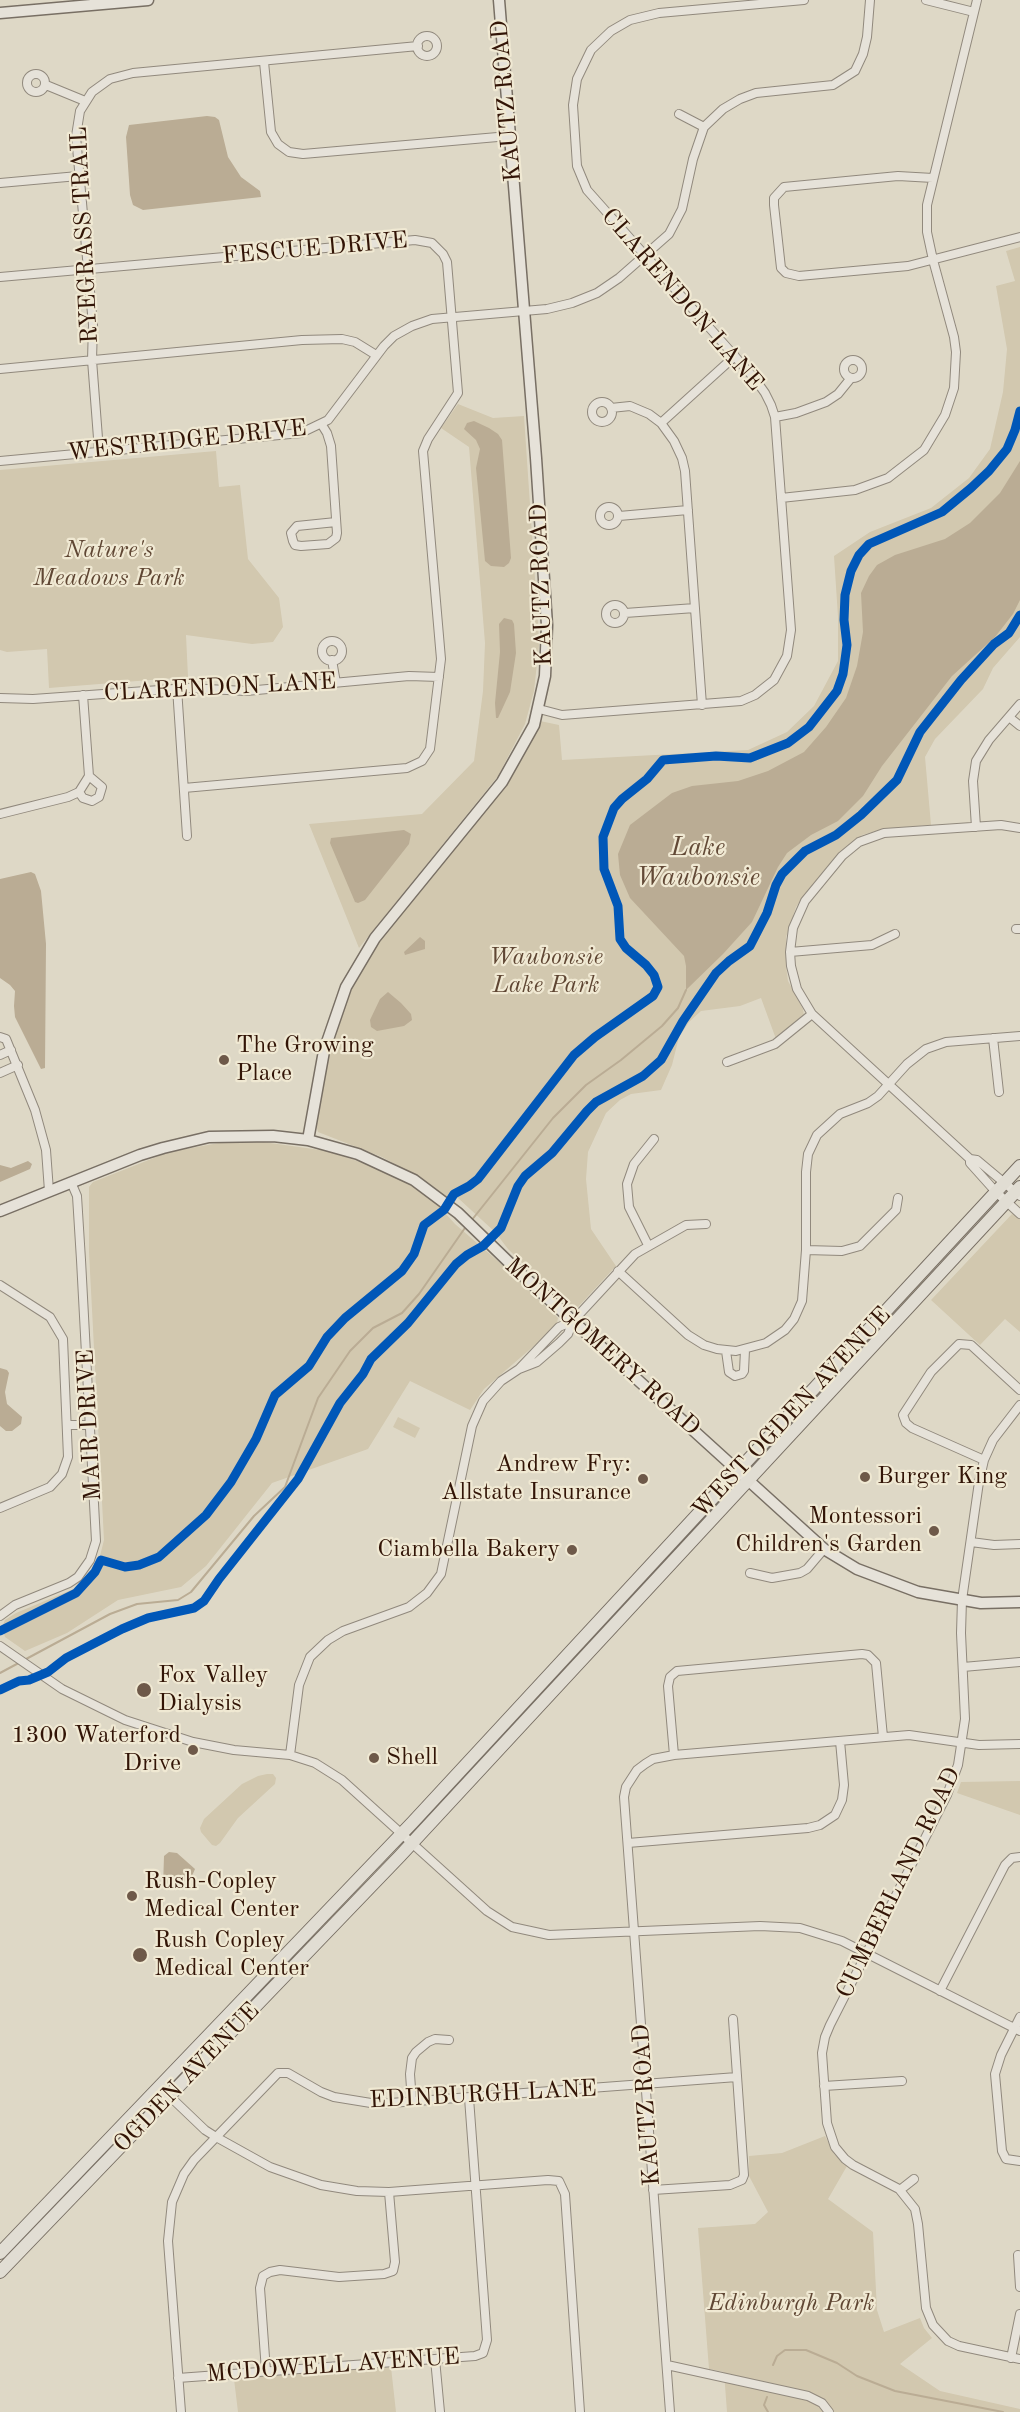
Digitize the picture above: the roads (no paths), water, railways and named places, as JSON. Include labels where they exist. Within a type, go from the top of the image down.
[{"type":"main road","name":"WEST OGDEN AVENUE","points":[[564,1660],[1020,1166]]},
{"type":"main road","name":"WEST OGDEN AVENUE","points":[[571,1672],[1006,1202],[1019,1192]]},
{"type":"main road","points":[[564,1660],[571,1672]]},
{"type":"main road","name":"OGDEN AVENUE","points":[[0,2253],[402,1833],[564,1660]]},
{"type":"main road","name":"OGDEN AVENUE","points":[[0,2272],[412,1842],[571,1672]]},
{"type":"street","points":[[0,13],[148,0]]},
{"type":"street","name":"KAUTZ ROAD","points":[[308,1140],[330,1030],[356,968],[391,918],[502,782],[525,744],[539,710],[545,676],[547,625],[499,0]]},
{"type":"street","name":"CLARENDON LANE","points":[[539,710],[562,715],[741,701],[755,695],[774,680],[787,656],[791,630],[775,417],[765,393],[735,356],[591,197],[582,183],[577,166],[573,98],[577,79],[591,50],[617,27],[643,16],[804,0]]},
{"type":"street","name":"WESTRIDGE DRIVE","points":[[0,461],[292,435],[310,431],[322,425],[338,410],[376,355],[394,336],[412,326],[432,319],[558,307],[585,298],[619,278],[669,234],[677,221],[686,196],[693,159],[704,128],[723,109],[749,95],[824,87],[844,80],[855,71],[863,54],[870,21],[870,0]]},
{"type":"street","points":[[926,0],[974,12]]},
{"type":"street","points":[[781,498],[842,493],[875,484],[906,466],[924,450],[945,415],[952,398],[957,360],[954,337],[933,260],[926,220],[928,199],[977,0]]},
{"type":"street","name":"RYEGRASS TRAIL","points":[[99,451],[92,360],[93,324],[78,176],[77,122],[85,101],[101,85],[122,75],[418,46]]},
{"type":"street","points":[[264,62],[271,132],[278,144],[290,152],[303,154],[509,136]]},
{"type":"street","points":[[46,85],[85,101]]},
{"type":"street","points":[[679,114],[704,128]]},
{"type":"street","points":[[0,183],[78,176]]},
{"type":"street","points":[[933,178],[898,176],[784,187],[774,198],[781,268],[792,276],[908,266],[1020,237]]},
{"type":"street","name":"FESCUE DRIVE","points":[[0,277],[425,240],[438,248],[447,262],[458,393],[428,439],[423,451],[441,651],[432,742],[427,755],[416,765],[398,769],[184,788]]},
{"type":"street","points":[[0,369],[302,340],[332,339],[355,342],[376,355]]},
{"type":"street","points":[[661,423],[735,356]]},
{"type":"street","points":[[775,417],[796,413],[826,402],[838,394],[851,378]]},
{"type":"street","points":[[611,408],[630,406],[649,414],[661,423],[674,441],[682,458],[702,705]]},
{"type":"street","points":[[322,425],[331,446],[336,522],[336,538],[332,542],[301,546],[293,542],[291,532],[297,526],[336,522]]},
{"type":"street","points":[[619,516],[688,510]]},
{"type":"street","points":[[625,613],[695,608]]},
{"type":"street","points":[[332,660],[336,683]]},
{"type":"street","name":"CLARENDON LANE","points":[[0,698],[33,699],[177,688],[246,691],[409,676],[439,677]]},
{"type":"street","points":[[177,688],[187,836]]},
{"type":"street","points":[[0,814],[68,797],[79,792],[89,776],[83,695]]},
{"type":"street","points":[[976,827],[973,781],[975,766],[982,749],[1020,704]]},
{"type":"street","points":[[1009,717],[1020,726]]},
{"type":"street","points":[[79,792],[83,798],[92,801],[99,797],[102,788],[89,776]]},
{"type":"street","points":[[1019,1192],[1000,1187],[970,1163],[970,1159],[812,1014],[797,988],[790,952],[793,928],[805,901],[842,856],[859,842],[884,833],[1007,825],[1020,828]]},
{"type":"street","points":[[790,952],[872,945],[896,934]]},
{"type":"street","points":[[727,1062],[775,1044],[812,1014]]},
{"type":"street","points":[[618,1271],[688,1335],[704,1345],[726,1351],[745,1350],[766,1343],[776,1337],[794,1318],[804,1291],[806,1172],[808,1154],[817,1135],[832,1119],[868,1103],[915,1057],[933,1046],[954,1041],[1020,1036]]},
{"type":"street","points":[[0,1037],[6,1040],[11,1050],[35,1110],[46,1150],[49,1191]]},
{"type":"street","points":[[993,1038],[999,1092]]},
{"type":"street","points":[[0,1054],[11,1050]]},
{"type":"street","points":[[0,1073],[18,1065]]},
{"type":"street","name":"MONTGOMERY ROAD","points":[[0,1211],[148,1153],[201,1139],[243,1135],[308,1140],[358,1154],[405,1175],[458,1213],[520,1273],[824,1549],[857,1569],[888,1582],[934,1596],[981,1603],[1020,1602]]},
{"type":"street","points":[[648,1245],[629,1207],[627,1184],[634,1164],[654,1139]]},
{"type":"street","points":[[970,1159],[977,1160],[1000,1187],[1006,1202],[1020,1214]]},
{"type":"street","name":"MAIR DRIVE","points":[[0,1616],[15,1605],[69,1583],[78,1577],[90,1560],[96,1541],[76,1196],[71,1182]]},
{"type":"street","points":[[806,1250],[842,1251],[860,1246],[896,1210],[898,1198]]},
{"type":"street","points":[[290,1755],[299,1685],[310,1657],[323,1644],[343,1631],[408,1607],[427,1593],[437,1580],[447,1554],[477,1413],[490,1391],[519,1369],[537,1362],[560,1343],[568,1334],[573,1321],[634,1254],[686,1225],[706,1224]]},
{"type":"street","points":[[0,1285],[50,1317],[63,1339],[68,1457],[62,1474],[50,1486],[0,1508]]},
{"type":"street","points":[[984,1460],[912,1428],[906,1423],[903,1415],[931,1372],[959,1344],[971,1345],[1020,1390]]},
{"type":"street","points":[[726,1351],[729,1372],[735,1376],[744,1371],[745,1350]]},
{"type":"street","name":"CUMBERLAND ROAD","points":[[1016,2359],[958,2346],[948,2341],[933,2325],[926,2308],[917,2216],[911,2202],[900,2190],[853,2165],[835,2147],[827,2123],[822,2053],[825,2037],[947,1795],[958,1766],[965,1719],[962,1600],[984,1460],[998,1432],[1020,1405]]},
{"type":"street","points":[[67,1425],[91,1425]]},
{"type":"street","points":[[971,1542],[994,1545],[1020,1544]]},
{"type":"street","points":[[750,1573],[765,1578],[794,1575],[807,1569],[824,1549]]},
{"type":"street","points":[[0,1646],[33,1670],[86,1702],[158,1732],[212,1746],[290,1755],[315,1763],[335,1776],[402,1833],[487,1911],[512,1927],[549,1935],[760,1926],[791,1927],[825,1935],[866,1953],[1017,2029]]},
{"type":"street","points":[[883,1737],[877,1668],[873,1658],[868,1655],[683,1669],[673,1673],[668,1681],[674,1755],[909,1736],[994,1746],[1020,1744]]},
{"type":"street","points":[[963,1666],[1020,1662]]},
{"type":"street","points":[[628,1843],[808,1828],[819,1825],[835,1815],[842,1800],[844,1785],[840,1741]]},
{"type":"street","name":"KAUTZ ROAD","points":[[670,2412],[624,1797],[626,1787],[637,1770],[653,1759],[674,1755]]},
{"type":"street","points":[[940,1991],[1005,1865],[1012,1858],[1020,1857]]},
{"type":"street","points":[[1020,2017],[1017,2029],[998,2061],[995,2074],[1002,2151],[1006,2158],[1020,2161]]},
{"type":"street","points":[[653,2190],[730,2185],[742,2180],[745,2168],[733,2019]]},
{"type":"street","points":[[412,2102],[410,2074],[412,2058],[428,2042],[435,2039],[448,2040]]},
{"type":"street","name":"EDINBURGH LANE","points":[[181,2412],[168,2241],[170,2215],[177,2188],[194,2160],[274,2076],[283,2072],[288,2073],[321,2092],[347,2101],[377,2104],[737,2078]]},
{"type":"street","points":[[824,2085],[902,2080]]},
{"type":"street","points":[[160,2087],[205,2130],[270,2168],[303,2180],[340,2189],[389,2192],[559,2181],[562,2184],[580,2412]]},
{"type":"street","name":"MCDOWELL AVENUE","points":[[178,2378],[480,2355],[487,2346],[469,2098]]},
{"type":"street","points":[[900,2190],[914,2179]]},
{"type":"street","points":[[266,2372],[260,2288],[263,2276],[280,2270],[339,2277],[384,2274],[393,2271],[395,2262],[389,2192]]},
{"type":"street","points":[[1018,2255],[1020,2287]]},
{"type":"street","points":[[1016,2359],[1020,2314]]},
{"type":"street","points":[[435,2359],[440,2412]]},
{"type":"street","points":[[666,2365],[808,2396],[822,2403],[829,2412]]},
{"type":"water","points":[[207,116],[219,120],[228,157],[241,177],[260,191],[261,197],[143,210],[133,205],[130,195],[126,137],[129,125]]},
{"type":"water","points":[[474,421],[498,434],[502,440],[511,558],[504,567],[491,566],[485,561],[476,468],[480,449],[476,440],[464,429],[467,423]]},
{"type":"water","name":"Lake Waubonsie","points":[[1020,461],[1020,600],[1013,614],[995,637],[952,676],[882,766],[863,796],[838,821],[811,835],[787,853],[752,922],[686,990],[684,956],[630,898],[620,875],[618,854],[630,825],[672,793],[692,786],[738,781],[768,771],[804,752],[826,727],[846,698],[857,666],[863,632],[861,593],[877,565],[895,555],[945,539],[970,523],[1000,493]]},
{"type":"water","points":[[504,618],[512,620],[514,624],[516,653],[510,692],[496,718],[495,703],[500,652],[499,624]]},
{"type":"water","points":[[404,830],[411,834],[409,844],[365,900],[355,902],[330,843],[331,838]]},
{"type":"water","points":[[31,872],[35,874],[41,891],[46,944],[45,1068],[41,1069],[15,1017],[15,991],[0,978],[0,879]]},
{"type":"water","points":[[420,937],[425,941],[425,949],[405,955],[404,952]]},
{"type":"water","points":[[388,992],[411,1014],[412,1020],[404,1026],[377,1031],[371,1027],[370,1020],[380,999]]},
{"type":"water","points":[[28,1161],[32,1164],[30,1169],[0,1182],[0,1165],[11,1168]]},
{"type":"water","points":[[0,1368],[9,1373],[5,1392],[7,1404],[22,1417],[21,1424],[12,1431],[6,1431],[0,1426]]},
{"type":"water","points":[[169,1852],[177,1853],[195,1869],[192,1876],[182,1883],[163,1887],[164,1856]]},
{"type":"waterway","points":[[471,1221],[553,1118],[586,1085],[662,1026],[678,1008],[686,990]]},
{"type":"waterway","points":[[0,1673],[110,1614],[137,1604],[178,1600],[191,1592],[254,1516],[285,1487],[318,1398],[350,1351],[373,1328],[402,1313],[419,1294],[467,1225]]},
{"type":"waterway","points":[[773,2365],[777,2356],[785,2350],[806,2350],[837,2363],[857,2376],[895,2391],[1003,2412]]},
{"type":"waterway","points":[[767,2397],[764,2405],[768,2412]]},
{"type":"place","name":"The Growing Place","points":[[224,1060]]},
{"type":"place","name":"Burger King","points":[[865,1477]]},
{"type":"place","name":"Andrew Fry: Allstate Insurance","points":[[643,1479]]},
{"type":"place","name":"Montessori Children's Garden","points":[[934,1531]]},
{"type":"place","name":"Ciambella Bakery","points":[[572,1550]]},
{"type":"place","name":"Fox Valley Dialysis","points":[[144,1690]]},
{"type":"place","name":"1300 Waterford Drive","points":[[193,1750]]},
{"type":"place","name":"Shell","points":[[374,1758]]},
{"type":"place","name":"Rush-Copley Medical Center","points":[[132,1896]]},
{"type":"place","name":"Rush Copley Medical Center","points":[[140,1955]]},
{"type":"park label","name":"Nature's Meadows Park","points":[[109,565]]},
{"type":"park label","name":"Waubonsie Lake Park","points":[[546,972]]},
{"type":"park label","name":"Edinburgh Park","points":[[791,2304]]}]
